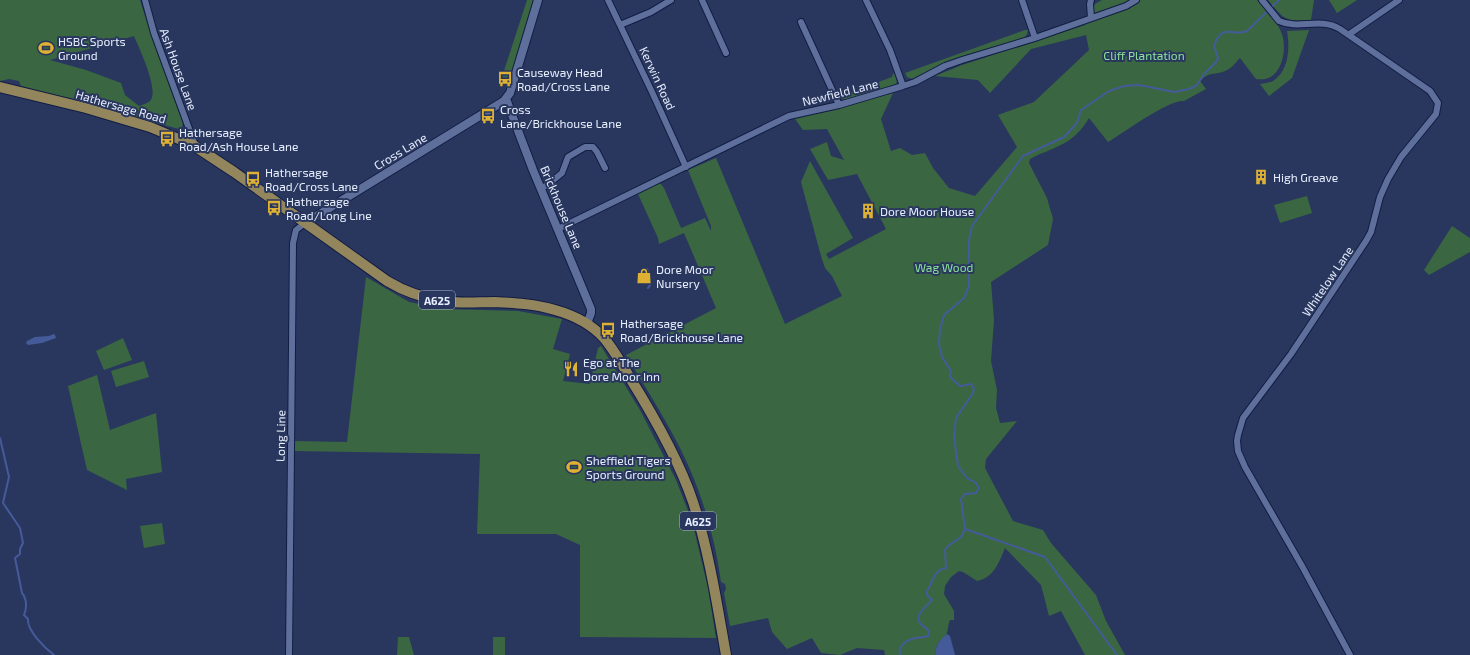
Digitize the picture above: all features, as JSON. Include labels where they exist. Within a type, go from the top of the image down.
[{"type":"main road","name":"Hathersage Road","points":[[0,87],[86,108],[150,127],[195,145],[305,223]]},
{"type":"main road","name":"A625","points":[[305,223],[387,281],[412,294],[445,301],[515,303],[542,307],[566,313],[587,324],[602,336],[612,348],[642,396],[684,481],[697,515],[709,565],[726,655]]},
{"type":"street","name":"Ash House Lane","points":[[145,0],[154,32],[195,145]]},
{"type":"street","points":[[506,99],[511,90],[538,0]]},
{"type":"street","name":"Kerwin Road","points":[[608,0],[686,167]]},
{"type":"street","points":[[620,25],[651,12],[671,0]]},
{"type":"street","points":[[702,0],[726,53]]},
{"type":"street","points":[[866,0],[890,50],[903,86]]},
{"type":"street","points":[[1022,0],[1035,38]]},
{"type":"street","points":[[1091,0],[1091,18]]},
{"type":"street","name":"Newfield Lane","points":[[558,229],[789,116],[840,105],[903,86],[962,60],[1035,38],[1126,6],[1136,0]]},
{"type":"street","name":"Whitelow Lane","points":[[1262,0],[1279,21],[1294,24],[1326,23],[1333,25],[1350,35],[1430,91],[1438,103],[1437,113],[1401,157],[1394,168],[1380,197],[1371,232],[1366,241],[1291,354],[1247,412],[1240,426],[1237,441],[1238,451],[1245,467],[1302,566],[1350,655]]},
{"type":"street","points":[[1350,35],[1399,0]]},
{"type":"street","points":[[802,22],[840,105]]},
{"type":"street","name":"Brickhouse Lane","points":[[506,99],[540,188],[591,308],[591,313],[587,324]]},
{"type":"street","name":"Cross Lane","points":[[305,223],[497,106],[506,99]]},
{"type":"street","points":[[540,188],[546,186],[562,173],[568,157],[585,147],[592,147],[597,152],[605,168]]},
{"type":"street","name":"Long Line","points":[[289,655],[293,243],[296,230],[305,223]]},
{"type":"green space","name":"HSBC Sports Ground","points":[[0,0],[140,0],[183,123],[182,127],[179,129],[21,86],[19,81],[9,79],[0,81]],"holes":[[[134,36],[148,69],[152,88],[152,96],[150,101],[139,106],[125,95],[121,83],[86,70],[50,60]]]},
{"type":"green space","points":[[527,0],[535,0],[510,80],[502,77]]},
{"type":"green space","points":[[1102,0],[1257,0],[1276,23],[1282,33],[1284,43],[1280,67],[1267,79],[1256,79],[1240,58],[1229,69],[1223,72],[1207,75],[1200,81],[1206,89],[1184,101],[1168,105],[1108,142],[1089,118],[1083,127],[1070,140],[1030,159],[1029,163],[1047,198],[1053,219],[1048,245],[991,282],[994,320],[991,361],[997,390],[996,408],[1000,423],[1017,421],[986,459],[985,468],[1013,521],[1043,530],[1051,543],[1096,595],[1106,621],[1125,655],[1085,655],[1061,611],[1049,616],[1041,585],[1005,548],[995,569],[988,577],[977,581],[959,571],[951,577],[945,586],[944,594],[954,611],[954,620],[950,620],[946,635],[937,646],[936,655],[885,655],[884,650],[857,648],[840,655],[821,653],[812,638],[787,649],[772,632],[768,618],[730,626],[724,593],[726,589],[725,584],[721,582],[709,523],[696,485],[689,467],[671,431],[626,355],[716,308],[684,233],[659,244],[658,238],[638,194],[660,183],[664,188],[681,228],[705,218],[711,231],[711,226],[688,170],[716,158],[785,324],[842,296],[832,276],[825,268],[801,182],[810,161],[853,238],[826,254],[829,259],[886,229],[857,174],[828,180],[810,149],[827,142],[831,156],[844,160],[827,129],[803,130],[795,119],[893,93],[881,119],[891,151],[900,148],[912,155],[925,153],[933,168],[949,188],[975,196],[1017,147],[998,115],[1034,102],[1089,50],[1086,35],[1031,49],[990,93],[978,80],[935,76],[962,65],[1085,25],[1095,4]]},
{"type":"green space","points":[[1268,0],[1314,0],[1311,20],[1290,20],[1282,15]]},
{"type":"green space","points":[[1329,0],[1357,0],[1337,13]]},
{"type":"green space","points":[[1028,30],[1024,38],[951,60],[912,79],[907,77],[905,73]]},
{"type":"green space","points":[[1309,30],[1292,78],[1269,96],[1260,84],[1273,81],[1282,71],[1288,52],[1287,31]]},
{"type":"green space","points":[[894,72],[897,82],[896,84],[847,100],[842,99],[840,95],[844,95],[892,77]]},
{"type":"green space","points":[[1307,196],[1312,213],[1280,223],[1274,205]]},
{"type":"green space","points":[[1452,226],[1470,238],[1470,252],[1429,275],[1424,270]]},
{"type":"green space","name":"Sheffield Tigers Sports Ground","points":[[366,277],[409,302],[445,309],[518,311],[562,319],[553,349],[570,354],[563,381],[590,384],[598,348],[601,346],[640,410],[676,480],[692,521],[708,588],[716,638],[580,637],[580,545],[556,534],[477,534],[480,454],[294,451],[294,441],[347,442]]},
{"type":"green space","points":[[123,338],[132,360],[104,370],[96,351]]},
{"type":"green space","points":[[144,361],[149,377],[116,387],[111,371]]},
{"type":"green space","points":[[97,375],[110,430],[156,413],[162,472],[126,479],[127,490],[87,470],[68,386]]},
{"type":"green space","points":[[162,523],[165,544],[144,548],[140,526]]},
{"type":"green space","points":[[398,637],[409,637],[414,655],[397,655]]},
{"type":"green space","points":[[493,637],[505,637],[505,655],[493,655]]},
{"type":"water","points":[[54,334],[56,338],[42,343],[28,345],[26,343],[35,337]]},
{"type":"water","points":[[947,634],[950,636],[955,655],[936,655],[938,643]]},
{"type":"waterway","points":[[900,655],[901,646],[906,642],[915,638],[928,636],[929,631],[919,622],[918,619],[920,613],[932,600],[927,595],[927,591],[938,571],[946,568],[945,550],[948,546],[961,537],[965,529],[961,499],[965,494],[976,493],[979,488],[976,483],[967,478],[958,466],[954,436],[956,418],[973,393],[974,388],[971,384],[960,386],[950,377],[951,371],[942,357],[939,344],[940,329],[944,315],[964,298],[969,286],[969,240],[972,226],[1023,156],[1064,137],[1077,123],[1081,110],[1109,91],[1124,86],[1139,85],[1174,92],[1189,89],[1197,85],[1204,74],[1218,58],[1214,46],[1221,34],[1225,32],[1247,31],[1279,0]]},
{"type":"waterway","points":[[647,269],[650,276],[650,284]]},
{"type":"waterway","points":[[0,438],[9,477],[3,503],[20,528],[23,543],[20,549],[20,554],[15,558],[22,593],[26,601],[24,615],[28,619],[28,624],[33,634],[54,655]]},
{"type":"waterway","points":[[965,529],[1045,557],[1117,655]]},
{"type":"place","name":"HSBC Sports Ground","points":[[46,48]]},
{"type":"place","name":"Causeway Head Road/Cross Lane","points":[[505,79]]},
{"type":"place","name":"Cross Lane/Brickhouse Lane","points":[[488,116]]},
{"type":"place","name":"Hathersage Road/Ash House Lane","points":[[167,139]]},
{"type":"place","name":"High Greave","points":[[1261,177]]},
{"type":"place","name":"Hathersage Road/Cross Lane","points":[[253,179]]},
{"type":"place","name":"Hathersage Road/Long Line","points":[[274,208]]},
{"type":"place","name":"Dore Moor House","points":[[868,211]]},
{"type":"place","name":"Dore Moor Nursery","points":[[644,276]]},
{"type":"place","name":"Hathersage Road/Brickhouse Lane","points":[[608,330]]},
{"type":"place","name":"Ego at The Dore Moor Inn","points":[[571,369]]},
{"type":"place","name":"Sheffield Tigers Sports Ground","points":[[574,467]]},
{"type":"park label","name":"Cliff Plantation","points":[[1144,55]]},
{"type":"park label","name":"Wag Wood","points":[[944,267]]}]
